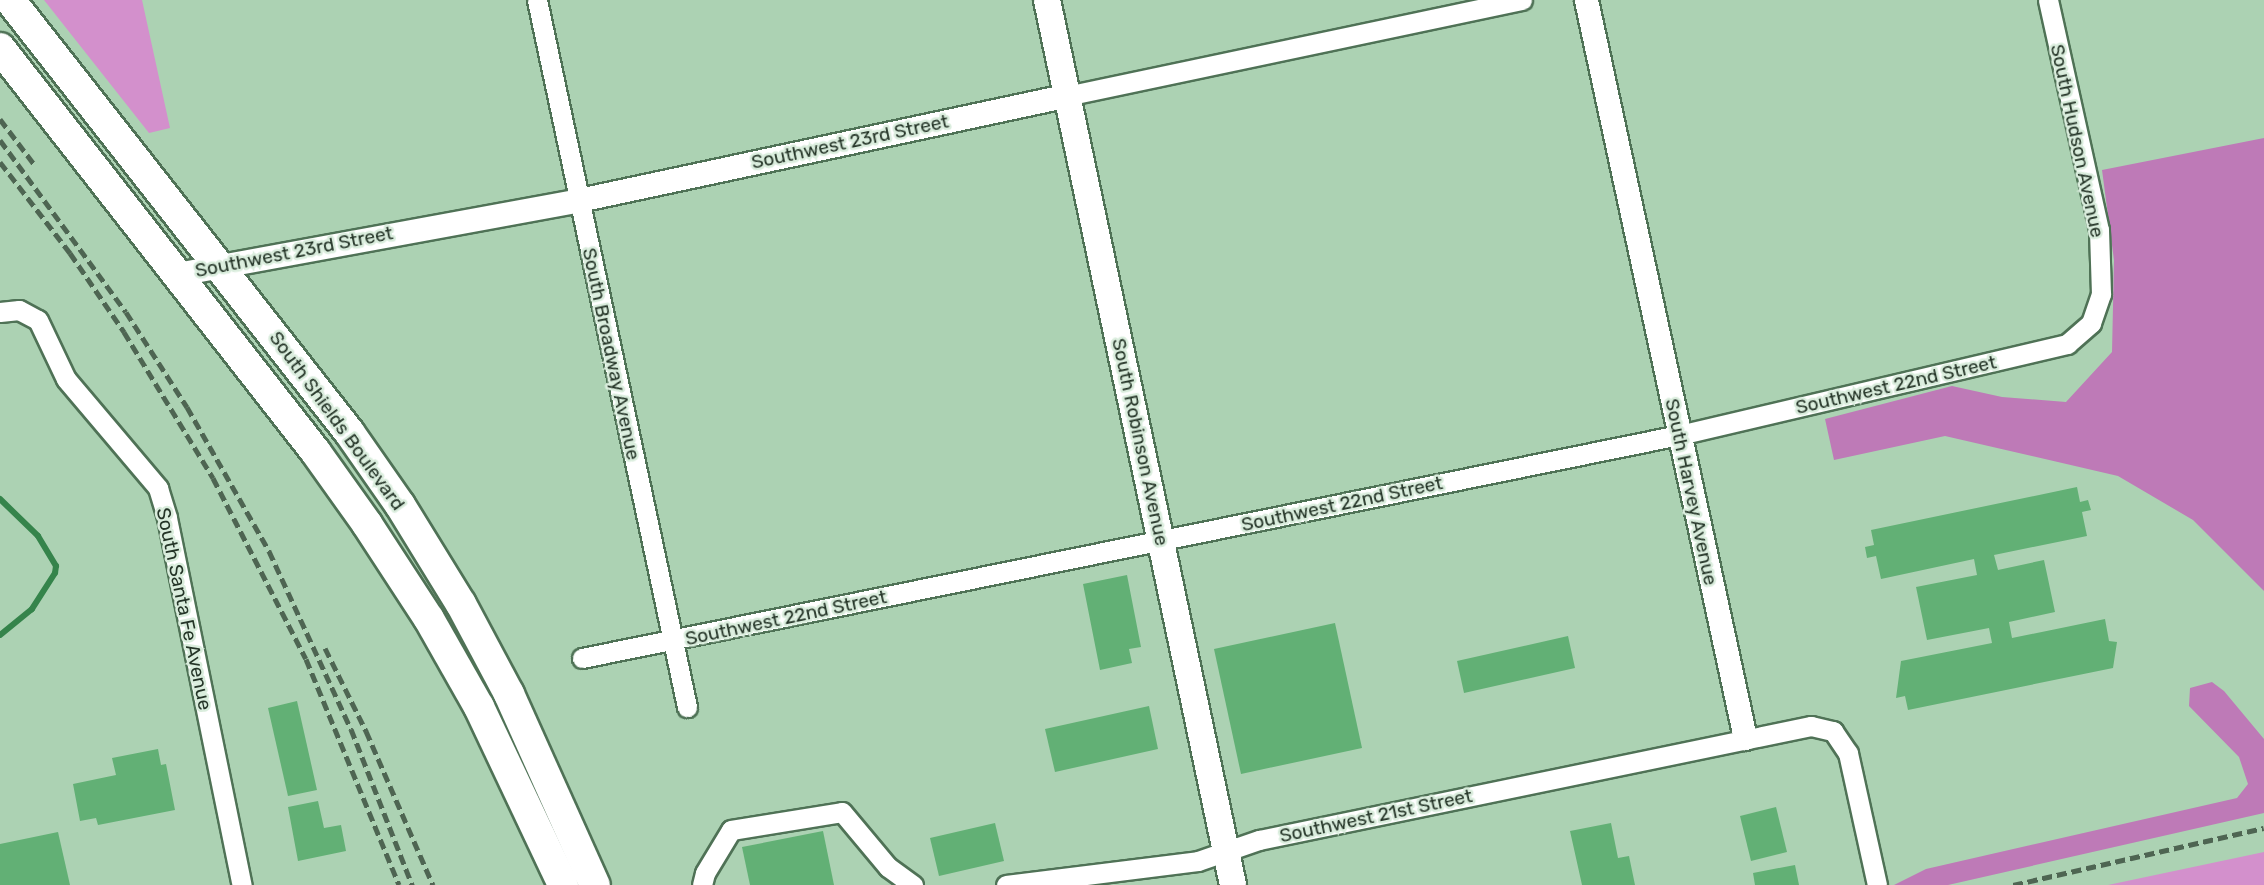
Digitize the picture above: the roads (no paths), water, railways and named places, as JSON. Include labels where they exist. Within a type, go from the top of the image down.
[{"type":"main road","name":"South Shields Boulevard","points":[[10,0],[349,432],[400,505],[461,604],[534,744],[595,885]]},
{"type":"main road","name":"South Robinson Avenue","points":[[1046,0],[1233,885]]},
{"type":"main road","name":"South Shields Boulevard","points":[[0,48],[177,274],[367,524],[429,619],[505,759],[563,885]]},
{"type":"street","name":"South Broadway Avenue","points":[[537,0],[671,642],[687,707]]},
{"type":"street","name":"Southwest 23rd Street","points":[[177,274],[579,200],[1522,0]]},
{"type":"street","name":"South Harvey Avenue","points":[[1586,0],[1745,738]]},
{"type":"street","name":"South Hudson Avenue","points":[[2048,0],[2099,230],[2101,295],[2091,323]]},
{"type":"street","name":"South Santa Fe Avenue","points":[[3,311],[19,310],[38,320],[66,379],[158,488],[167,518],[242,885]]},
{"type":"street","name":"Southwest 22nd Street","points":[[582,658],[1679,435],[2033,354],[2067,344],[2091,323]]},
{"type":"street","points":[[1745,738],[1811,726],[1827,728],[1839,736],[1850,762],[1877,885]]},
{"type":"street","name":"Southwest 21st Street","points":[[1006,885],[1198,861],[1259,840],[1745,738]]},
{"type":"street","points":[[702,885],[705,873],[731,830],[842,812],[888,867],[913,885]]},
{"type":"waterway","points":[[0,499],[38,536],[56,566],[55,573],[32,609],[0,635]]},
{"type":"railway","points":[[0,119],[34,164]]},
{"type":"railway","points":[[0,140],[126,312],[187,407],[269,551],[351,729],[412,885]]},
{"type":"railway","points":[[0,162],[70,253],[124,332],[213,478],[306,659],[399,885]]},
{"type":"railway","points":[[325,648],[366,731],[433,885]]},
{"type":"railway","points":[[2013,885],[2264,828]]}]
